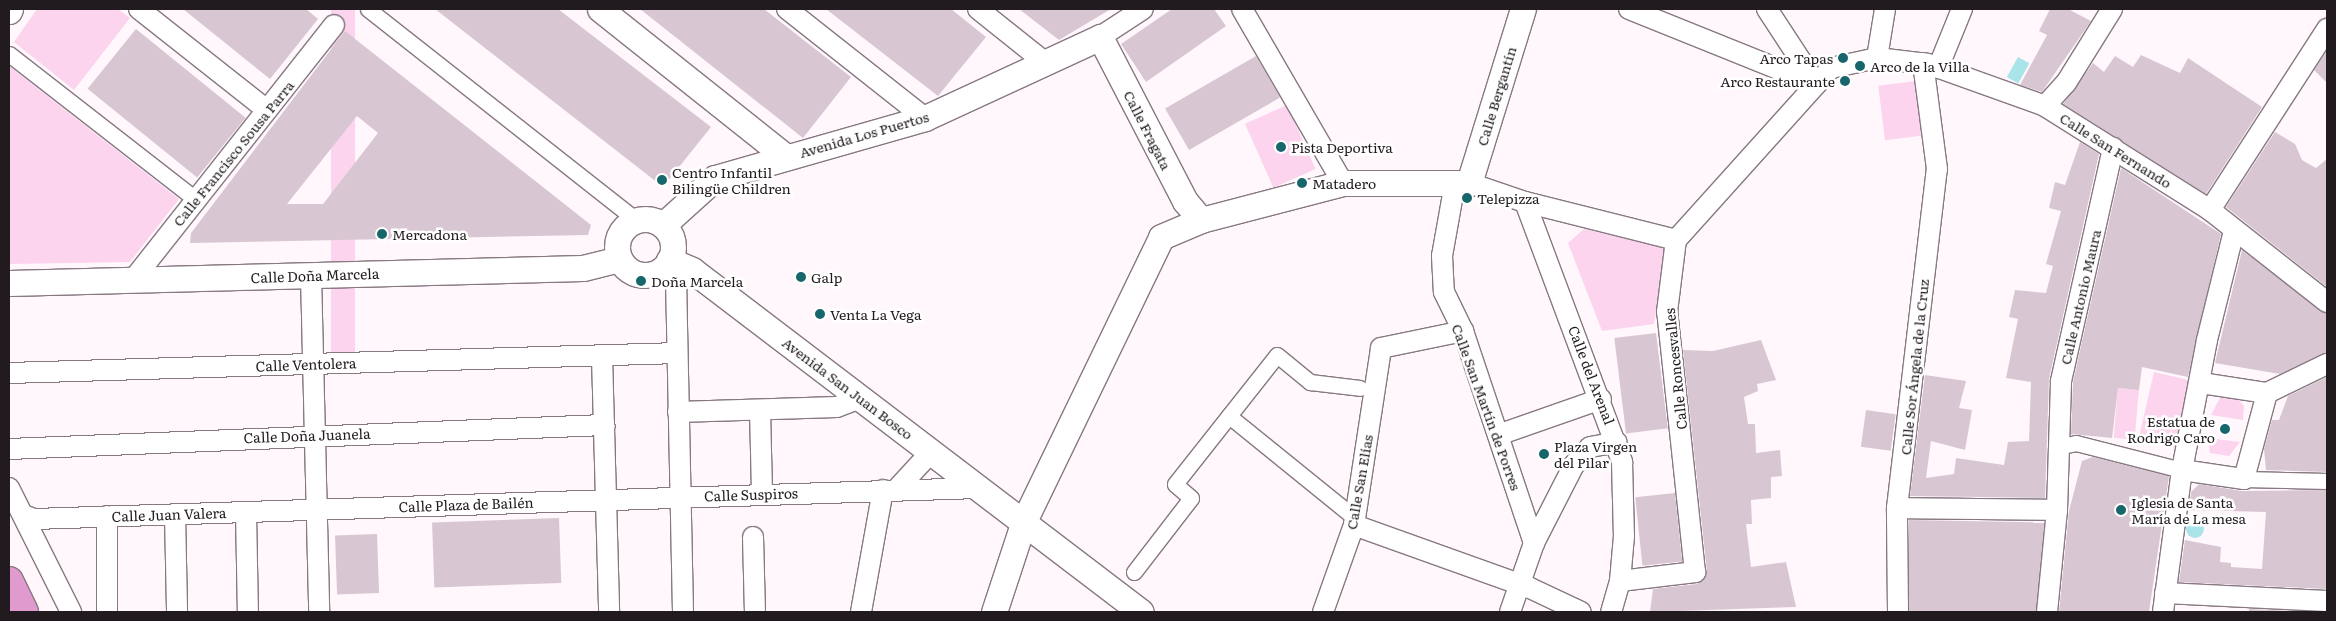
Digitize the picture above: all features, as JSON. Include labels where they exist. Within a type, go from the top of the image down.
[{"type":"main road","points":[[9,581],[24,612]]},
{"type":"street","points":[[139,9],[267,110]]},
{"type":"street","points":[[368,9],[636,220],[663,225],[672,242],[669,260],[648,275],[631,271],[619,259],[617,240],[636,220]]},
{"type":"street","points":[[600,9],[786,156]]},
{"type":"street","points":[[787,9],[925,118]]},
{"type":"street","points":[[978,9],[1047,64]]},
{"type":"street","points":[[1100,36],[1144,9]]},
{"type":"street","points":[[1242,9],[1343,183]]},
{"type":"street","name":"Calle Bergantín","points":[[1462,183],[1523,9]]},
{"type":"street","points":[[1629,9],[1816,84]]},
{"type":"street","points":[[1767,9],[1816,84]]},
{"type":"street","points":[[1877,58],[1885,9]]},
{"type":"street","points":[[1930,66],[1962,9]]},
{"type":"street","points":[[2046,106],[2071,76],[2112,9]]},
{"type":"street","name":"Calle Francisco Sousa Parra","points":[[132,281],[334,25]]},
{"type":"street","points":[[2210,210],[2327,29]]},
{"type":"street","name":"Avenida Los Puertos","points":[[663,225],[715,178],[786,156],[925,118],[1047,64],[1100,36]]},
{"type":"street","name":"Calle Fragata","points":[[1100,36],[1185,201],[1201,220]]},
{"type":"street","points":[[9,54],[195,199]]},
{"type":"street","name":"Calle San Fernando","points":[[1816,84],[1831,68],[1877,58],[1930,66],[2046,106],[2210,210],[2234,231],[2327,302]]},
{"type":"street","name":"Calle Sor Ángela de la Cruz","points":[[1898,612],[1897,508],[1937,169],[1930,66]]},
{"type":"street","points":[[994,612],[1024,521],[1161,237],[1201,220],[1343,183],[1462,183],[1526,202],[1676,240],[1816,84]]},
{"type":"street","name":"Calle Antonio Maura","points":[[2047,612],[2057,510],[2057,447],[2061,381],[2113,148]]},
{"type":"street","name":"Calle San Martín de Porres","points":[[1462,183],[1442,256],[1444,292],[1463,331],[1534,543]]},
{"type":"street","name":"Calle del Arenal","points":[[1526,202],[1617,442],[1624,536],[1620,581],[1611,612]]},
{"type":"street","points":[[2163,612],[2182,470],[2234,231]]},
{"type":"street","name":"Calle Roncesvalles","points":[[1620,581],[1695,572],[1667,312],[1676,240]]},
{"type":"street","name":"Calle Doña Marcela","points":[[9,283],[583,268],[619,259]]},
{"type":"street","name":"Avenida San Juan Bosco","points":[[669,260],[692,270],[1024,521],[1140,612]]},
{"type":"street","points":[[683,612],[679,497],[676,285],[692,270]]},
{"type":"street","points":[[311,275],[319,612]]},
{"type":"street","name":"Calle San Elías","points":[[1323,612],[1354,522],[1381,348],[1463,331]]},
{"type":"street","name":"Calle Ventolera","points":[[9,373],[677,353]]},
{"type":"street","points":[[1134,572],[1191,498],[1175,484],[1277,355],[1310,382],[1360,388]]},
{"type":"street","points":[[602,356],[610,612]]},
{"type":"street","points":[[2201,383],[2267,393],[2327,364]]},
{"type":"street","points":[[2244,478],[2267,393]]},
{"type":"street","points":[[678,412],[836,407],[861,398]]},
{"type":"street","points":[[1498,435],[1602,399]]},
{"type":"street","points":[[760,410],[762,494]]},
{"type":"street","points":[[1229,416],[1354,522],[1581,612]]},
{"type":"street","name":"Calle Doña Juanela","points":[[9,449],[315,434],[605,425]]},
{"type":"street","points":[[1510,612],[1534,543],[1574,465],[1590,447],[1617,442]]},
{"type":"street","points":[[2057,447],[2076,443],[2182,470],[2244,478],[2327,481]]},
{"type":"street","points":[[862,612],[890,490],[932,451]]},
{"type":"street","points":[[9,488],[71,612]]},
{"type":"street","name":"Calle Suspiros","points":[[605,498],[979,488]]},
{"type":"street","name":"Calle Plaza de Bailén","points":[[316,510],[605,498]]},
{"type":"street","points":[[1897,508],[2057,510]]},
{"type":"street","name":"Calle Juan Valera","points":[[23,516],[108,516],[316,510]]},
{"type":"street","points":[[246,512],[248,612]]},
{"type":"street","points":[[175,514],[177,612]]},
{"type":"street","points":[[107,612],[108,516]]},
{"type":"street","points":[[753,537],[755,612]]},
{"type":"street","points":[[2165,592],[2327,601]]},
{"type":"shaded area","points":[[37,9],[118,9],[130,18],[74,90],[14,42]]},
{"type":"shaded area","points":[[331,9],[355,9],[355,357],[331,357]]},
{"type":"shaded area","points":[[9,66],[179,199],[130,262],[9,264]]},
{"type":"shaded area","points":[[1916,81],[1923,136],[1885,140],[1878,86]]},
{"type":"shaded area","name":"Pista Deportiva","points":[[1287,105],[1315,169],[1273,188],[1245,124]]},
{"type":"shaded area","points":[[1584,229],[1666,248],[1654,324],[1602,331],[1568,243]]},
{"type":"shaded area","points":[[2154,372],[2194,381],[2178,448],[2138,439]]},
{"type":"shaded area","points":[[2118,388],[2139,390],[2135,440],[2114,438]]},
{"type":"shaded area","points":[[2221,396],[2238,399],[2244,406],[2243,420],[2211,415]]},
{"type":"shaded area","points":[[2208,438],[2240,442],[2229,456],[2210,453]]},
{"type":"water","points":[[2018,57],[2029,63],[2018,83],[2007,77]]},
{"type":"water","points":[[2195,520],[2201,523],[2204,529],[2201,535],[2195,538],[2189,535],[2186,529],[2189,523]]},
{"type":"building","points":[[183,9],[306,9],[318,19],[270,79]]},
{"type":"building","points":[[435,9],[558,9],[711,127],[663,187]]},
{"type":"building","points":[[640,9],[764,9],[851,77],[803,138]]},
{"type":"building","points":[[826,9],[951,9],[986,37],[938,96]]},
{"type":"building","points":[[1019,9],[1111,9],[1059,40]]},
{"type":"building","points":[[1172,9],[1214,9],[1226,26],[1146,82],[1121,44]]},
{"type":"building","points":[[2050,9],[2068,9],[2091,21],[2042,92],[2020,85],[2047,35],[2039,31]]},
{"type":"building","points":[[136,29],[246,118],[197,178],[88,89]]},
{"type":"building","points":[[345,31],[591,225],[588,235],[190,243],[191,233]],"holes":[[[357,116],[378,133],[323,204],[287,204]]]},
{"type":"building","points":[[2327,50],[2327,83],[2314,70]]},
{"type":"building","points":[[2141,55],[2180,73],[2188,58],[2262,107],[2206,194],[2063,104],[2093,63],[2104,72],[2115,56],[2133,67]]},
{"type":"building","points":[[1256,56],[1280,98],[1189,150],[1165,108]]},
{"type":"building","points":[[2275,132],[2295,144],[2302,160],[2316,168],[2327,159],[2327,287],[2226,207]]},
{"type":"building","points":[[2080,142],[2099,154],[2049,379],[2045,498],[1910,496],[1925,375],[1966,381],[1959,408],[1972,410],[1965,450],[1931,441],[1926,478],[1954,474],[1956,458],[2004,465],[2008,442],[2029,441],[2031,382],[2006,378],[2018,319],[2009,317],[2015,290],[2046,293],[2053,266],[2046,264],[2061,211],[2049,208],[2055,182],[2065,185]]},
{"type":"building","points":[[2121,168],[2221,234],[2188,377],[2142,367],[2139,390],[2118,388],[2112,438],[2071,434],[2073,382]]},
{"type":"building","points":[[2242,250],[2327,314],[2327,352],[2280,374],[2215,363]]},
{"type":"building","points":[[1656,333],[1668,428],[1626,433],[1614,338]]},
{"type":"building","points":[[1761,340],[1776,380],[1757,384],[1758,391],[1744,397],[1748,424],[1755,424],[1756,453],[1780,450],[1782,476],[1771,477],[1771,498],[1751,500],[1752,524],[1746,524],[1751,567],[1786,562],[1796,607],[1650,612],[1653,589],[1697,584],[1707,571],[1683,350],[1713,351]]},
{"type":"building","points":[[2327,377],[2327,472],[2266,470],[2264,449],[2272,420],[2279,420],[2288,396]]},
{"type":"building","points":[[1866,410],[1896,414],[1891,451],[1861,447]]},
{"type":"building","name":"Iglesia de Santa María de La mesa","points":[[2093,457],[2169,476],[2149,612],[2059,612],[2069,511],[2082,461]]},
{"type":"building","points":[[2199,484],[2242,491],[2327,490],[2327,589],[2179,582],[2185,540],[2221,547],[2220,562],[2231,563],[2231,567],[2262,569],[2266,512],[2189,510],[2191,492]]},
{"type":"building","points":[[1675,493],[1682,562],[1642,566],[1635,497]]},
{"type":"building","points":[[559,518],[561,583],[434,587],[432,522]]},
{"type":"building","points":[[1909,520],[2044,522],[2042,612],[1907,612]]},
{"type":"building","points":[[377,534],[379,593],[337,594],[335,535]]},
{"type":"building","points":[[2249,609],[2314,612],[2249,612]]},
{"type":"place","name":"Arco Tapas","points":[[1843,58]]},
{"type":"place","name":"Arco de la Villa","points":[[1860,66]]},
{"type":"place","name":"Arco Restaurante","points":[[1845,81]]},
{"type":"place","name":"Pista Deportiva","points":[[1281,147]]},
{"type":"place","name":"Centro Infantil Bilingüe Children","points":[[662,180]]},
{"type":"place","name":"Matadero","points":[[1302,183]]},
{"type":"place","name":"Telepizza","points":[[1467,198]]},
{"type":"place","name":"Mercadona","points":[[382,234]]},
{"type":"place","name":"Galp","points":[[801,277]]},
{"type":"place","name":"Doña Marcela","points":[[641,281]]},
{"type":"place","name":"Venta La Vega","points":[[820,314]]},
{"type":"place","name":"Estatua de Rodrigo Caro","points":[[2225,429]]},
{"type":"place","name":"Plaza Virgen del Pilar","points":[[1544,454]]},
{"type":"place","name":"Iglesia de Santa María de La mesa","points":[[2121,510]]}]
